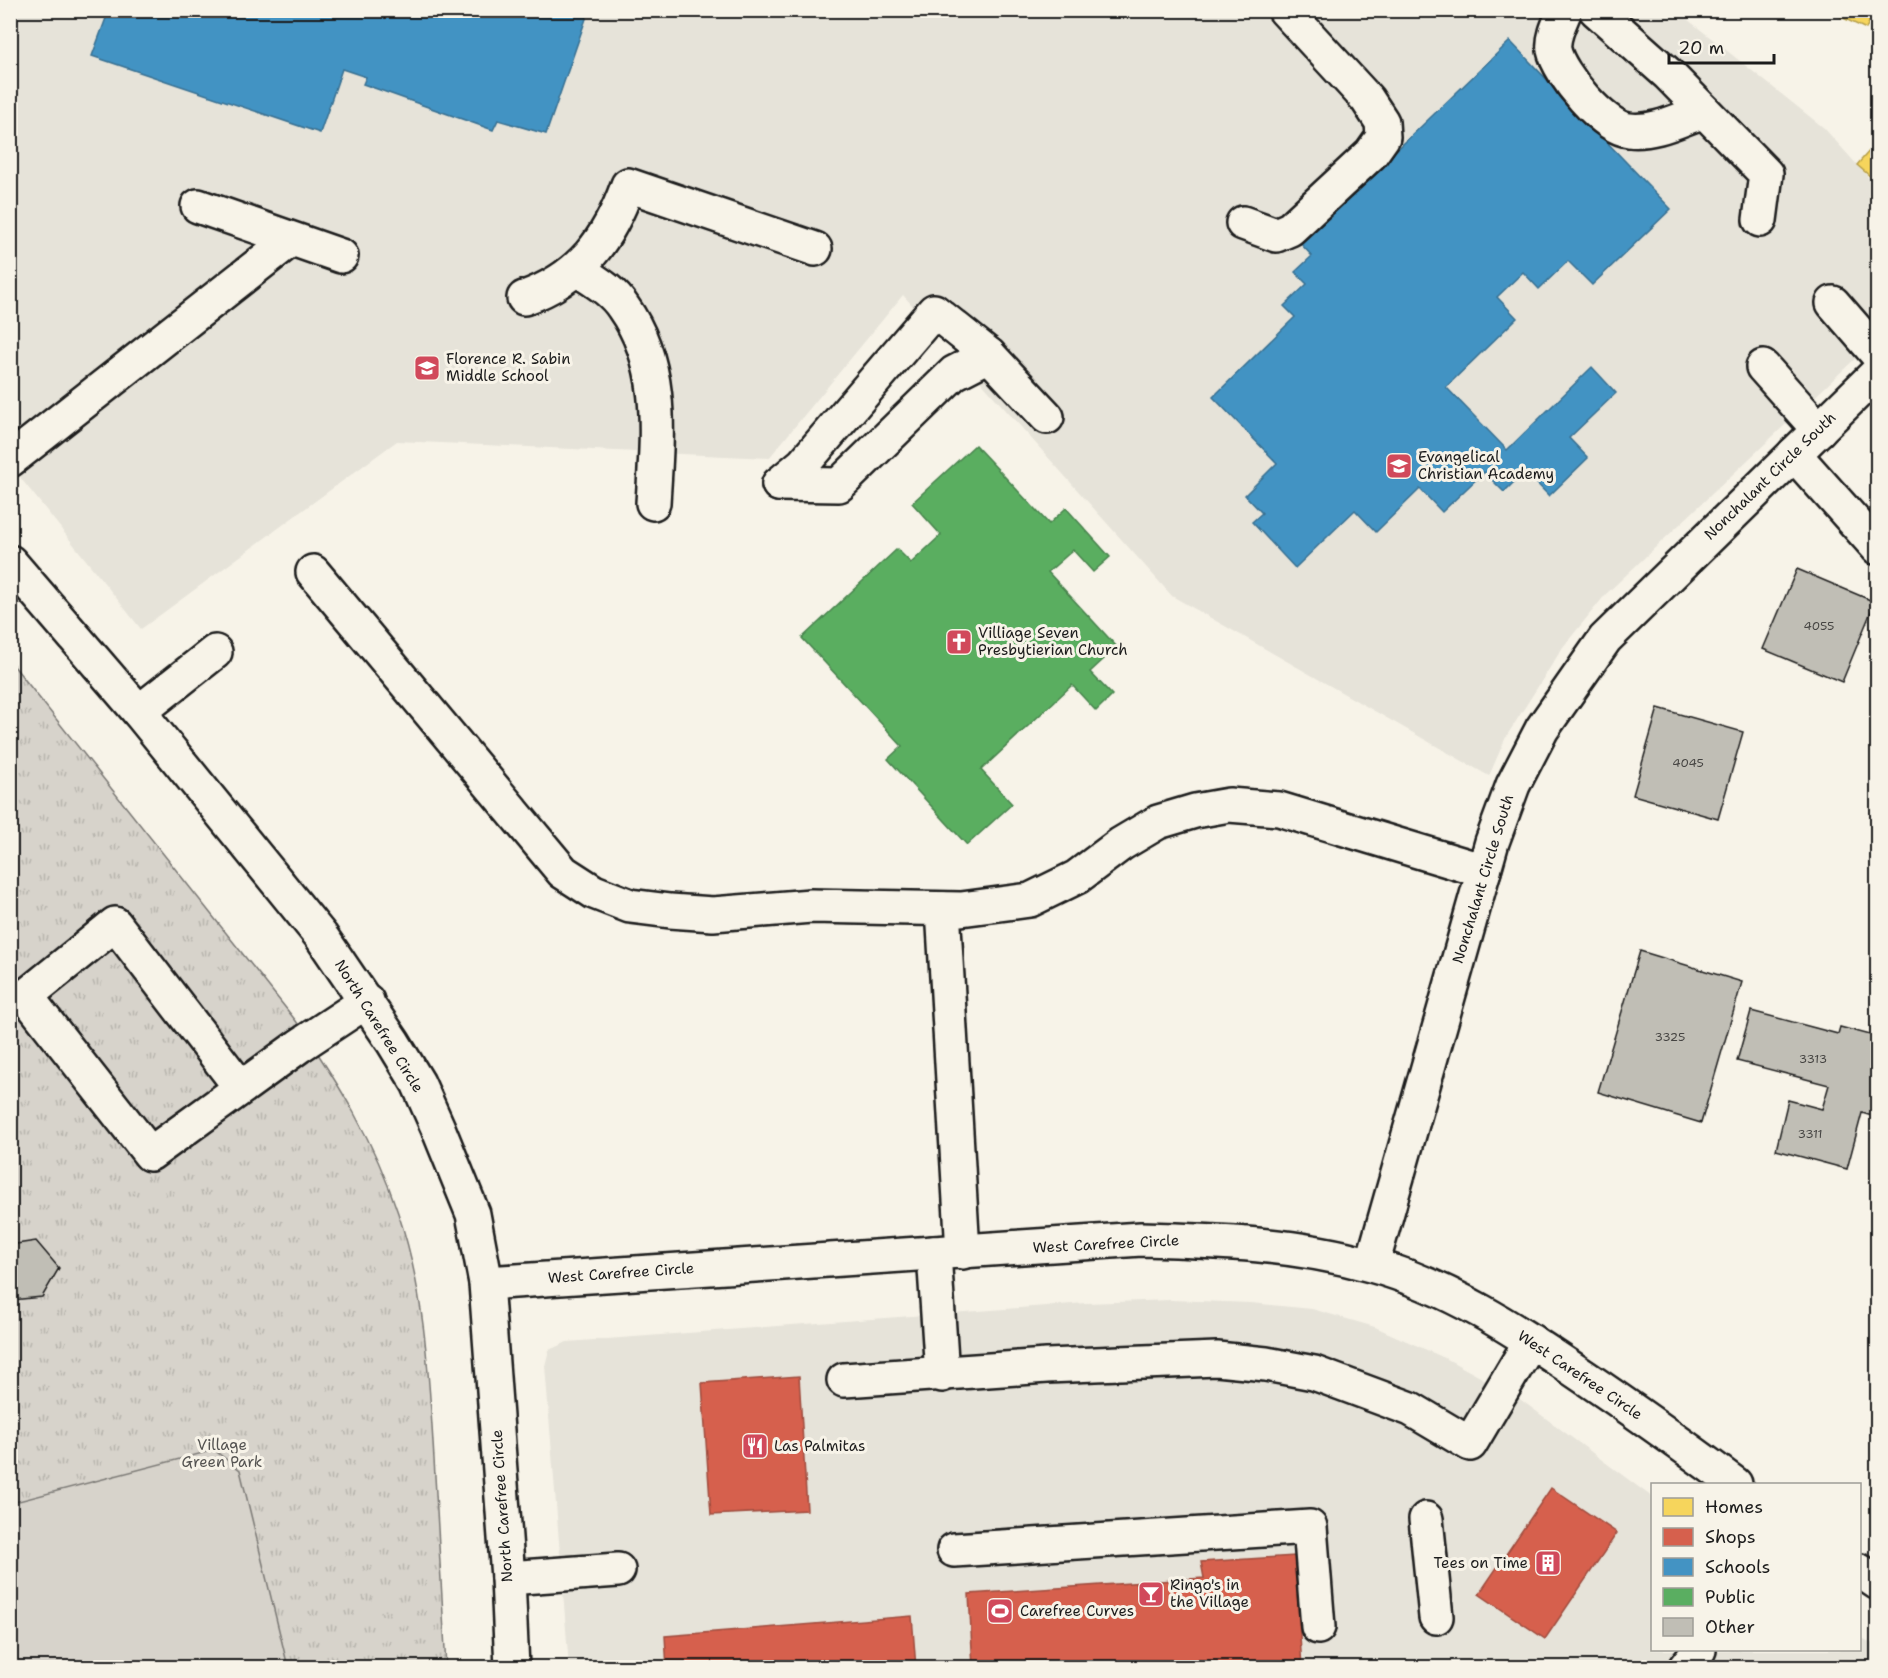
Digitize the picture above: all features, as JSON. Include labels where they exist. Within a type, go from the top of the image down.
[{"type":"main road","points":[[1243,223],[1276,235],[1290,229],[1371,154],[1383,137],[1382,122],[1367,99],[1284,10]]},
{"type":"main road","points":[[1565,10],[1557,29],[1553,48],[1559,65],[1568,81],[1611,124],[1626,130],[1652,130],[1704,111]]},
{"type":"main road","points":[[1596,10],[1668,74],[1766,174],[1761,220]]},
{"type":"main road","points":[[524,298],[547,290],[577,269],[602,239],[620,207],[628,185],[815,249]]},
{"type":"main road","points":[[198,206],[341,256]]},
{"type":"main road","points":[[10,460],[290,240]]},
{"type":"main road","points":[[577,269],[603,287],[623,306],[651,366],[656,398],[657,432],[653,503]]},
{"type":"main road","points":[[1833,303],[1878,355]]},
{"type":"main road","points":[[989,355],[954,373],[839,484],[779,484],[803,464],[934,311],[989,355],[1047,417]]},
{"type":"main road","points":[[1763,367],[1819,430]]},
{"type":"main road","name":"Nonchalant Circle South","points":[[1372,1265],[1492,842],[1513,785],[1542,729],[1605,639],[1878,372]]},
{"type":"main road","points":[[1794,454],[1878,549]]},
{"type":"main road","name":"North Carefree Circle","points":[[10,562],[139,712],[321,936],[367,1001],[418,1083],[473,1214],[486,1284],[508,1578],[512,1668]]},
{"type":"main road","points":[[314,572],[563,872],[594,892],[630,906],[713,914],[811,906],[961,909],[1030,900],[1077,877],[1121,844],[1158,822],[1195,811],[1229,805],[1279,809],[1484,871]]},
{"type":"main road","points":[[139,712],[215,652]]},
{"type":"main road","points":[[942,1375],[948,1252],[943,909]]},
{"type":"main road","points":[[241,1088],[115,924],[26,996],[150,1154],[367,1001]]},
{"type":"main road","name":"West Carefree Circle","points":[[486,1284],[1141,1239],[1216,1241],[1273,1246],[1372,1265],[1425,1284],[1479,1309],[1531,1341],[1666,1433],[1732,1483]]},
{"type":"main road","points":[[844,1380],[1047,1366],[1218,1359],[1266,1364],[1314,1373],[1411,1409],[1470,1444],[1531,1341]]},
{"type":"main road","points":[[1426,1519],[1436,1617]]},
{"type":"main road","points":[[954,1550],[1310,1527],[1318,1627]]},
{"type":"main road","points":[[508,1578],[618,1570]]},
{"type":"main road","points":[[1861,1572],[1878,1583]]},
{"type":"main road","points":[[1685,1668],[1698,1651]]},
{"type":"shaded area","points":[[11,11],[1677,11],[1824,128],[1877,187],[1877,338],[1606,594],[1563,647],[1506,737],[1489,776],[1172,596],[903,295],[769,458],[397,441],[141,629],[11,466]]},
{"type":"shaded area","points":[[1171,1300],[1251,1303],[1312,1309],[1375,1327],[1447,1359],[1517,1397],[1651,1496],[1651,1651],[1861,1651],[1861,1638],[1877,1646],[1877,1667],[569,1667],[545,1366],[549,1350],[567,1342],[1086,1303]]},
{"type":"green space","name":"Village Green Park","points":[[10,661],[296,1021],[341,1090],[378,1161],[407,1243],[420,1303],[428,1366],[446,1667],[11,1667]]},
{"type":"green space","points":[[214,1450],[240,1470],[288,1667],[11,1667],[11,1503]]},
{"type":"building: Homes","points":[[1827,10],[1874,10],[1866,29]]},
{"type":"building: Homes","points":[[1878,141],[1878,183],[1857,165]]},
{"type":"building: Shops","name":"Las Palmitas","points":[[799,1376],[807,1510],[711,1515],[702,1383]]},
{"type":"building: Shops","name":"Tees on Time","points":[[1551,1488],[1617,1533],[1545,1639],[1479,1594]]},
{"type":"building: Shops","points":[[1295,1556],[1302,1668],[973,1668],[969,1594],[1204,1578],[1201,1562]]},
{"type":"building: Shops","points":[[912,1616],[916,1668],[667,1668],[665,1636]]},
{"type":"building: Schools","points":[[109,10],[589,10],[546,134],[498,120],[493,130],[363,84],[366,77],[342,69],[320,133],[92,56]]},
{"type":"building: Schools","points":[[1510,41],[1671,209],[1592,285],[1568,261],[1539,289],[1523,272],[1497,297],[1517,318],[1446,387],[1507,450],[1592,367],[1616,393],[1569,438],[1588,458],[1549,496],[1525,471],[1504,492],[1484,472],[1442,512],[1420,489],[1376,532],[1355,510],[1295,568],[1252,522],[1262,513],[1245,495],[1277,463],[1213,397],[1295,317],[1284,306],[1307,284],[1295,272],[1312,256],[1300,243]]},
{"type":"building: Public","name":"Villiage Seven Presbytierian Church","points":[[975,445],[1049,524],[1066,508],[1110,557],[1093,572],[1073,550],[1048,572],[1117,647],[1090,672],[1112,695],[1096,711],[1072,685],[981,770],[1012,804],[967,845],[888,759],[902,746],[802,638],[897,549],[911,563],[941,535],[912,503]]},
{"type":"building: Other","points":[[1797,569],[1875,602],[1842,682],[1763,649]]},
{"type":"building: Other","points":[[1658,708],[1743,732],[1718,819],[1633,795]]},
{"type":"building: Other","points":[[1640,951],[1742,982],[1701,1123],[1598,1092]]},
{"type":"building: Other","points":[[1751,1011],[1838,1034],[1840,1027],[1878,1037],[1878,1094],[1872,1116],[1862,1113],[1847,1169],[1776,1150],[1788,1100],[1822,1109],[1829,1085],[1737,1061]]},
{"type":"building: Other","points":[[36,1241],[59,1268],[42,1297],[12,1300],[10,1298],[10,1245]]},
{"type":"place","name":"Florence R. Sabin Middle School","points":[[427,368]]},
{"type":"place","name":"Evangelical Christian Academy","points":[[1399,466]]},
{"type":"place","name":"Villiage Seven Presbytierian Church","points":[[959,642]]},
{"type":"place","name":"Las Palmitas","points":[[755,1446]]},
{"type":"place","name":"Tees on Time","points":[[1548,1563]]},
{"type":"place","name":"Ringo's in the Village","points":[[1151,1594]]},
{"type":"place","name":"Carefree Curves","points":[[1000,1611]]}]
